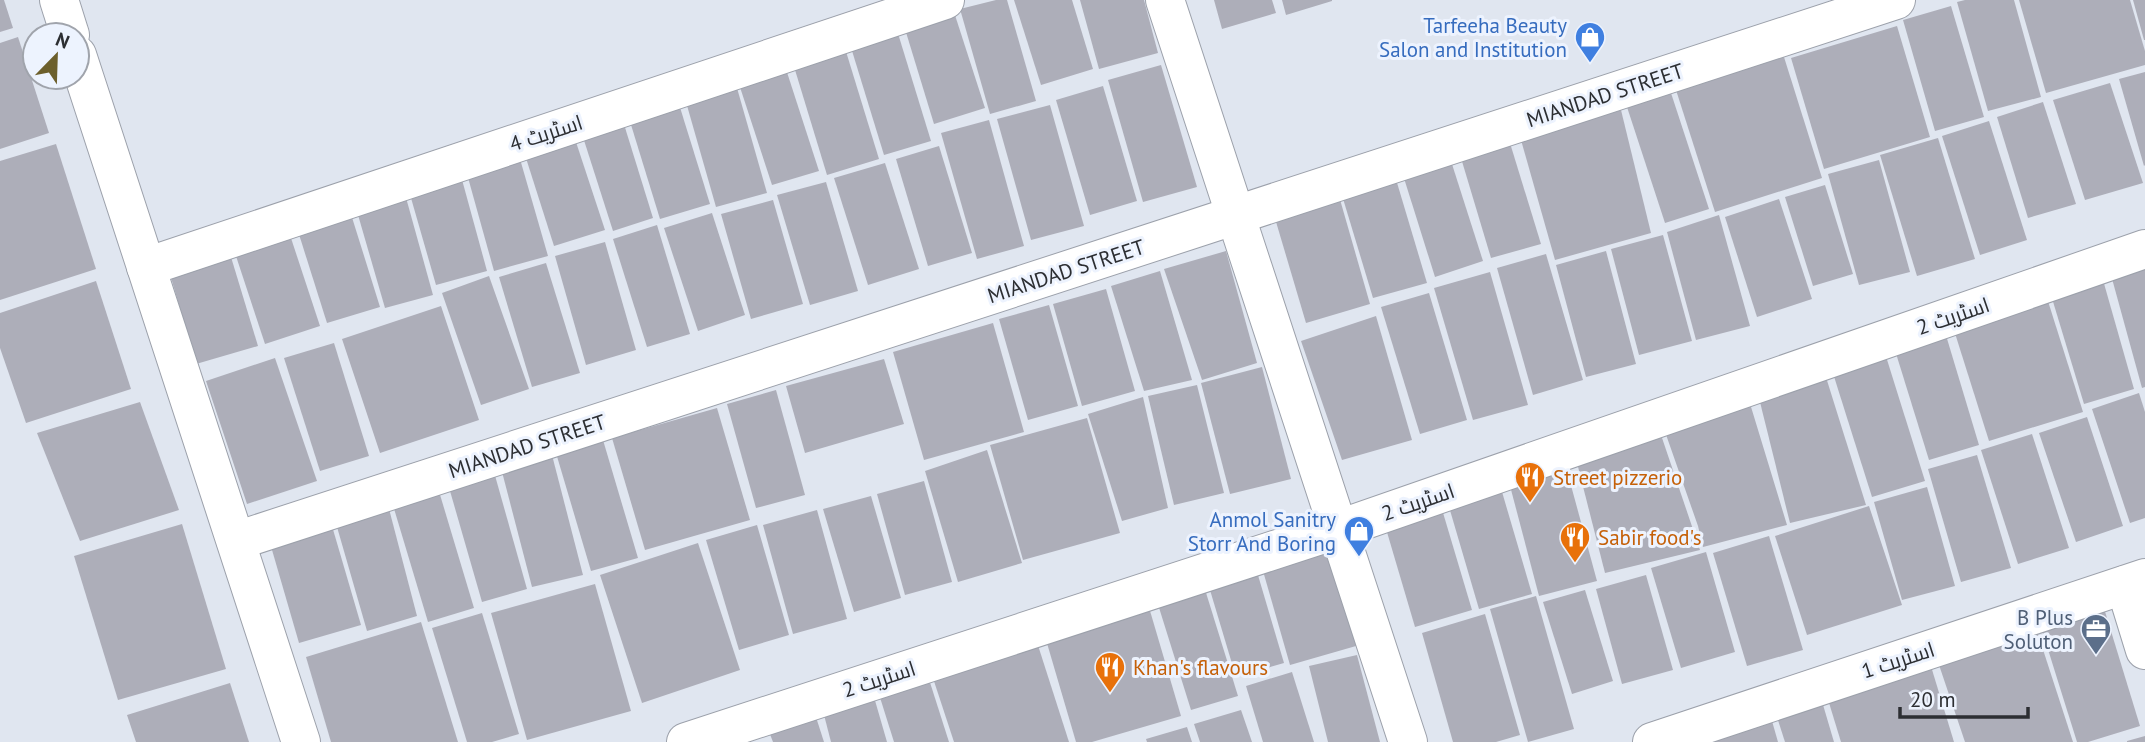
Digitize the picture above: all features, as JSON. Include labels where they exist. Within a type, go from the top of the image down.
[{"type":"street","points":[[59,0],[66,21]]},
{"type":"street","name":"اسٹریٹ 4","points":[[146,267],[945,0]]},
{"type":"street","points":[[1166,0],[1408,742]]},
{"type":"street","name":"MIANDAD STREET","points":[[236,541],[1896,0]]},
{"type":"street","points":[[89,91],[301,742]]},
{"type":"street","name":"اسٹریٹ 2","points":[[686,742],[1339,529],[2145,249]]},
{"type":"street","points":[[2135,581],[2145,650]]},
{"type":"street","name":"اسٹریٹ 1","points":[[1651,742],[2135,581]]},
{"type":"building","points":[[0,0],[4,0],[13,28],[0,32]]},
{"type":"building","points":[[1007,0],[1036,101],[990,114],[960,9]]},
{"type":"building","points":[[1014,0],[1072,0],[1093,69],[1041,85]]},
{"type":"building","points":[[1080,0],[1144,0],[1158,53],[1099,69]]},
{"type":"building","points":[[1214,0],[1272,0],[1276,13],[1222,29]]},
{"type":"building","points":[[1282,0],[1332,0],[1332,1],[1286,15]]},
{"type":"building","points":[[2014,0],[2041,97],[1988,111],[1957,2]]},
{"type":"building","points":[[2019,0],[2130,0],[2145,51],[2145,65],[2046,93]]},
{"type":"building","points":[[2133,0],[2145,0],[2145,40],[2144,40]]},
{"type":"building","points":[[1951,6],[1984,117],[1935,131],[1903,20]]},
{"type":"building","points":[[954,12],[985,108],[934,124],[905,29]]},
{"type":"building","points":[[1897,26],[1930,137],[1824,169],[1791,58]]},
{"type":"building","points":[[896,27],[931,141],[884,155],[849,41]]},
{"type":"building","points":[[18,37],[21,46],[21,91],[35,91],[49,133],[0,149],[0,43]]},
{"type":"building","points":[[844,45],[879,159],[827,175],[792,60]]},
{"type":"building","points":[[1784,57],[1822,178],[1715,212],[1676,90]]},
{"type":"building","points":[[784,63],[819,171],[772,185],[737,78]]},
{"type":"building","points":[[1161,65],[1197,187],[1143,202],[1108,80]]},
{"type":"building","points":[[2145,72],[2145,165],[2144,166],[2119,79]]},
{"type":"building","points":[[735,81],[767,193],[716,207],[684,95]]},
{"type":"building","points":[[2110,83],[2143,183],[2085,200],[2053,100]]},
{"type":"building","points":[[1103,86],[1137,201],[1090,215],[1056,100]]},
{"type":"building","points":[[1671,93],[1709,209],[1665,223],[1627,107]]},
{"type":"building","points":[[678,101],[710,204],[660,219],[628,115]]},
{"type":"building","points":[[2043,102],[2076,204],[2028,218],[1997,117]]},
{"type":"building","points":[[1050,105],[1084,226],[1031,240],[997,119]]},
{"type":"building","points":[[1621,110],[1651,233],[1555,260],[1521,140]]},
{"type":"building","points":[[989,120],[1024,246],[977,259],[941,133]]},
{"type":"building","points":[[623,121],[653,218],[613,231],[582,134]]},
{"type":"building","points":[[1989,121],[2027,240],[1980,255],[1942,136]]},
{"type":"building","points":[[1938,138],[1975,259],[1917,276],[1880,155]]},
{"type":"building","points":[[575,139],[605,230],[554,246],[525,155]]},
{"type":"building","points":[[1510,143],[1541,244],[1491,258],[1461,158]]},
{"type":"building","points":[[56,144],[96,269],[0,300],[0,161]]},
{"type":"building","points":[[939,146],[972,253],[928,266],[896,159]]},
{"type":"building","points":[[520,159],[548,256],[494,271],[467,174]]},
{"type":"building","points":[[1879,160],[1910,272],[1859,285],[1828,174]]},
{"type":"building","points":[[1451,161],[1483,261],[1435,277],[1403,175]]},
{"type":"building","points":[[885,163],[919,269],[868,285],[834,178]]},
{"type":"building","points":[[461,176],[487,271],[436,285],[409,191]]},
{"type":"building","points":[[1395,176],[1427,283],[1373,298],[1341,192]]},
{"type":"building","points":[[826,182],[858,291],[810,305],[777,195]]},
{"type":"building","points":[[1825,185],[1853,274],[1813,286],[1785,197]]},
{"type":"building","points":[[405,194],[433,295],[385,308],[356,208]]},
{"type":"building","points":[[1339,196],[1370,304],[1306,323],[1274,215]]},
{"type":"building","points":[[1779,199],[1812,299],[1757,317],[1725,217]]},
{"type":"building","points":[[773,200],[803,304],[751,319],[721,214]]},
{"type":"building","points":[[350,211],[380,307],[327,323],[297,228]]},
{"type":"building","points":[[712,213],[745,315],[698,331],[664,228]]},
{"type":"building","points":[[1719,215],[1750,326],[1696,340],[1667,232]]},
{"type":"building","points":[[657,225],[690,334],[647,347],[613,239]]},
{"type":"building","points":[[288,229],[320,326],[265,344],[233,247]]},
{"type":"building","points":[[1663,235],[1692,341],[1639,355],[1611,249]]},
{"type":"building","points":[[605,242],[636,350],[586,365],[555,256]]},
{"type":"building","points":[[1226,251],[1257,363],[1202,380],[1164,269]]},
{"type":"building","points":[[1606,251],[1636,364],[1586,377],[1556,265]]},
{"type":"building","points":[[1546,254],[1583,380],[1533,395],[1497,268]]},
{"type":"building","points":[[231,257],[258,346],[196,364],[170,274]]},
{"type":"building","points":[[546,263],[580,373],[532,387],[499,277]]},
{"type":"building","points":[[2145,266],[2145,387],[2142,388],[2111,275]]},
{"type":"building","points":[[1160,271],[1192,380],[1144,391],[1111,286]]},
{"type":"building","points":[[1490,272],[1528,405],[1473,420],[1434,288]]},
{"type":"building","points":[[489,276],[529,389],[481,405],[442,293]]},
{"type":"building","points":[[2103,280],[2134,389],[2084,404],[2051,295]]},
{"type":"building","points":[[96,281],[131,389],[26,423],[0,348],[0,313]]},
{"type":"building","points":[[1106,289],[1135,391],[1082,406],[1053,304]]},
{"type":"building","points":[[1429,293],[1467,420],[1420,434],[1381,307]]},
{"type":"building","points":[[2047,298],[2083,412],[1989,441],[1953,327]]},
{"type":"building","points":[[1049,305],[1078,406],[1028,420],[999,319]]},
{"type":"building","points":[[441,306],[479,420],[380,453],[342,339]]},
{"type":"building","points":[[1376,316],[1412,440],[1342,460],[1301,341]]},
{"type":"building","points":[[993,323],[1024,432],[924,460],[893,352]]},
{"type":"building","points":[[1945,332],[1979,445],[1929,460],[1894,347]]},
{"type":"building","points":[[334,343],[369,456],[320,471],[284,358]]},
{"type":"building","points":[[1884,350],[1925,481],[1872,497],[1831,367]]},
{"type":"building","points":[[275,358],[317,481],[247,504],[206,381]]},
{"type":"building","points":[[884,359],[904,424],[805,453],[786,386]]},
{"type":"building","points":[[1262,367],[1291,479],[1230,494],[1201,383]]},
{"type":"building","points":[[1825,374],[1866,505],[1790,523],[1758,394]]},
{"type":"building","points":[[1197,385],[1224,493],[1174,505],[1148,396]]},
{"type":"building","points":[[776,390],[805,495],[756,508],[727,404]]},
{"type":"building","points":[[2139,393],[2145,412],[2145,518],[2130,523],[2092,409]]},
{"type":"building","points":[[1143,397],[1168,508],[1122,521],[1088,414]]},
{"type":"building","points":[[1748,397],[1787,525],[1703,547],[1663,426]]},
{"type":"building","points":[[140,402],[179,510],[80,541],[37,433]]},
{"type":"building","points":[[717,408],[750,520],[645,550],[612,438]]},
{"type":"building","points":[[2087,417],[2123,526],[2076,542],[2039,433]]},
{"type":"building","points":[[1087,418],[1120,533],[1023,560],[990,445]]},
{"type":"building","points":[[1659,429],[1700,550],[1605,573],[1576,459]]},
{"type":"building","points":[[2032,434],[2069,548],[2018,564],[1981,450]]},
{"type":"building","points":[[603,440],[638,558],[591,571],[556,453]]},
{"type":"building","points":[[987,450],[1022,563],[958,582],[925,471]]},
{"type":"building","points":[[552,455],[583,575],[532,587],[501,468]]},
{"type":"building","points":[[1977,455],[2011,568],[1961,582],[1928,469]]},
{"type":"building","points":[[1566,467],[1597,581],[1539,596],[1509,482]]},
{"type":"building","points":[[494,472],[527,589],[482,602],[448,484]]},
{"type":"building","points":[[924,481],[952,582],[905,595],[877,494]]},
{"type":"building","points":[[1500,485],[1532,594],[1479,609],[1447,500]]},
{"type":"building","points":[[1927,487],[1955,586],[1902,600],[1874,502]]},
{"type":"building","points":[[438,488],[474,608],[428,622],[392,502]]},
{"type":"building","points":[[871,496],[901,598],[854,612],[823,509]]},
{"type":"building","points":[[388,505],[417,616],[367,631],[335,520]]},
{"type":"building","points":[[1441,506],[1472,610],[1415,627],[1384,522]]},
{"type":"building","points":[[1869,506],[1902,605],[1807,635],[1775,536]]},
{"type":"building","points":[[817,510],[847,619],[793,634],[763,525]]},
{"type":"building","points":[[182,524],[226,669],[118,700],[74,556]]},
{"type":"building","points":[[757,525],[789,635],[739,650],[706,540]]},
{"type":"building","points":[[332,526],[361,625],[299,643],[270,543]]},
{"type":"building","points":[[1769,536],[1803,650],[1747,666],[1713,553]]},
{"type":"building","points":[[698,543],[740,670],[642,703],[600,575]]},
{"type":"building","points":[[1328,546],[1356,646],[1290,665],[1261,564]]},
{"type":"building","points":[[1706,552],[1735,652],[1681,668],[1651,568]]},
{"type":"building","points":[[1255,565],[1284,663],[1236,677],[1207,580]]},
{"type":"building","points":[[1646,575],[1673,670],[1622,684],[1596,589]]},
{"type":"building","points":[[1203,583],[1238,696],[1191,710],[1156,598]]},
{"type":"building","points":[[595,584],[631,711],[527,740],[491,613]]},
{"type":"building","points":[[1585,590],[1613,681],[1572,694],[1543,602]]},
{"type":"building","points":[[1536,596],[1574,729],[1528,742],[1490,609]]},
{"type":"building","points":[[1148,604],[1181,716],[1092,742],[1076,742],[1044,633]]},
{"type":"building","points":[[2103,605],[2140,726],[2088,742],[2077,742],[2040,624]]},
{"type":"building","points":[[482,613],[519,734],[492,742],[467,742],[432,628]]},
{"type":"building","points":[[1485,614],[1520,735],[1496,742],[1453,742],[1422,633]]},
{"type":"building","points":[[421,622],[458,742],[331,742],[306,657]]},
{"type":"building","points":[[2036,628],[2073,742],[1965,742],[1937,659]]},
{"type":"building","points":[[1035,636],[1069,742],[954,742],[930,669]]},
{"type":"building","points":[[1357,655],[1380,742],[1328,742],[1309,666]]},
{"type":"building","points":[[1930,663],[1954,742],[1841,742],[1826,693]]},
{"type":"building","points":[[1292,672],[1314,742],[1263,742],[1246,686]]},
{"type":"building","points":[[927,673],[949,742],[894,742],[877,688]]},
{"type":"building","points":[[230,683],[249,742],[136,742],[127,715]]},
{"type":"building","points":[[874,697],[887,742],[831,742],[823,711]]},
{"type":"building","points":[[1821,698],[1834,742],[1785,742],[1775,711]]},
{"type":"building","points":[[1241,710],[1252,742],[1200,742],[1194,724]]},
{"type":"building","points":[[815,714],[824,742],[773,742],[768,729]]},
{"type":"building","points":[[1770,714],[1778,742],[1678,742]]},
{"type":"building","points":[[1187,727],[1192,742],[1147,742],[1146,739]]},
{"type":"building","points":[[2145,736],[2145,742],[2127,742],[2127,741]]},
{"type":"place","name":"Tarfeeha Beauty Salon and Institution","points":[[1590,64]]},
{"type":"place","name":"Street pizzerio","points":[[1530,504]]},
{"type":"place","name":"Anmol Sanitry Storr And Boring","points":[[1359,558]]},
{"type":"place","name":"Sabir food's","points":[[1575,564]]},
{"type":"place","name":"B Plus Soluton","points":[[2096,656]]},
{"type":"place","name":"Khan's flavours","points":[[1110,694]]}]
